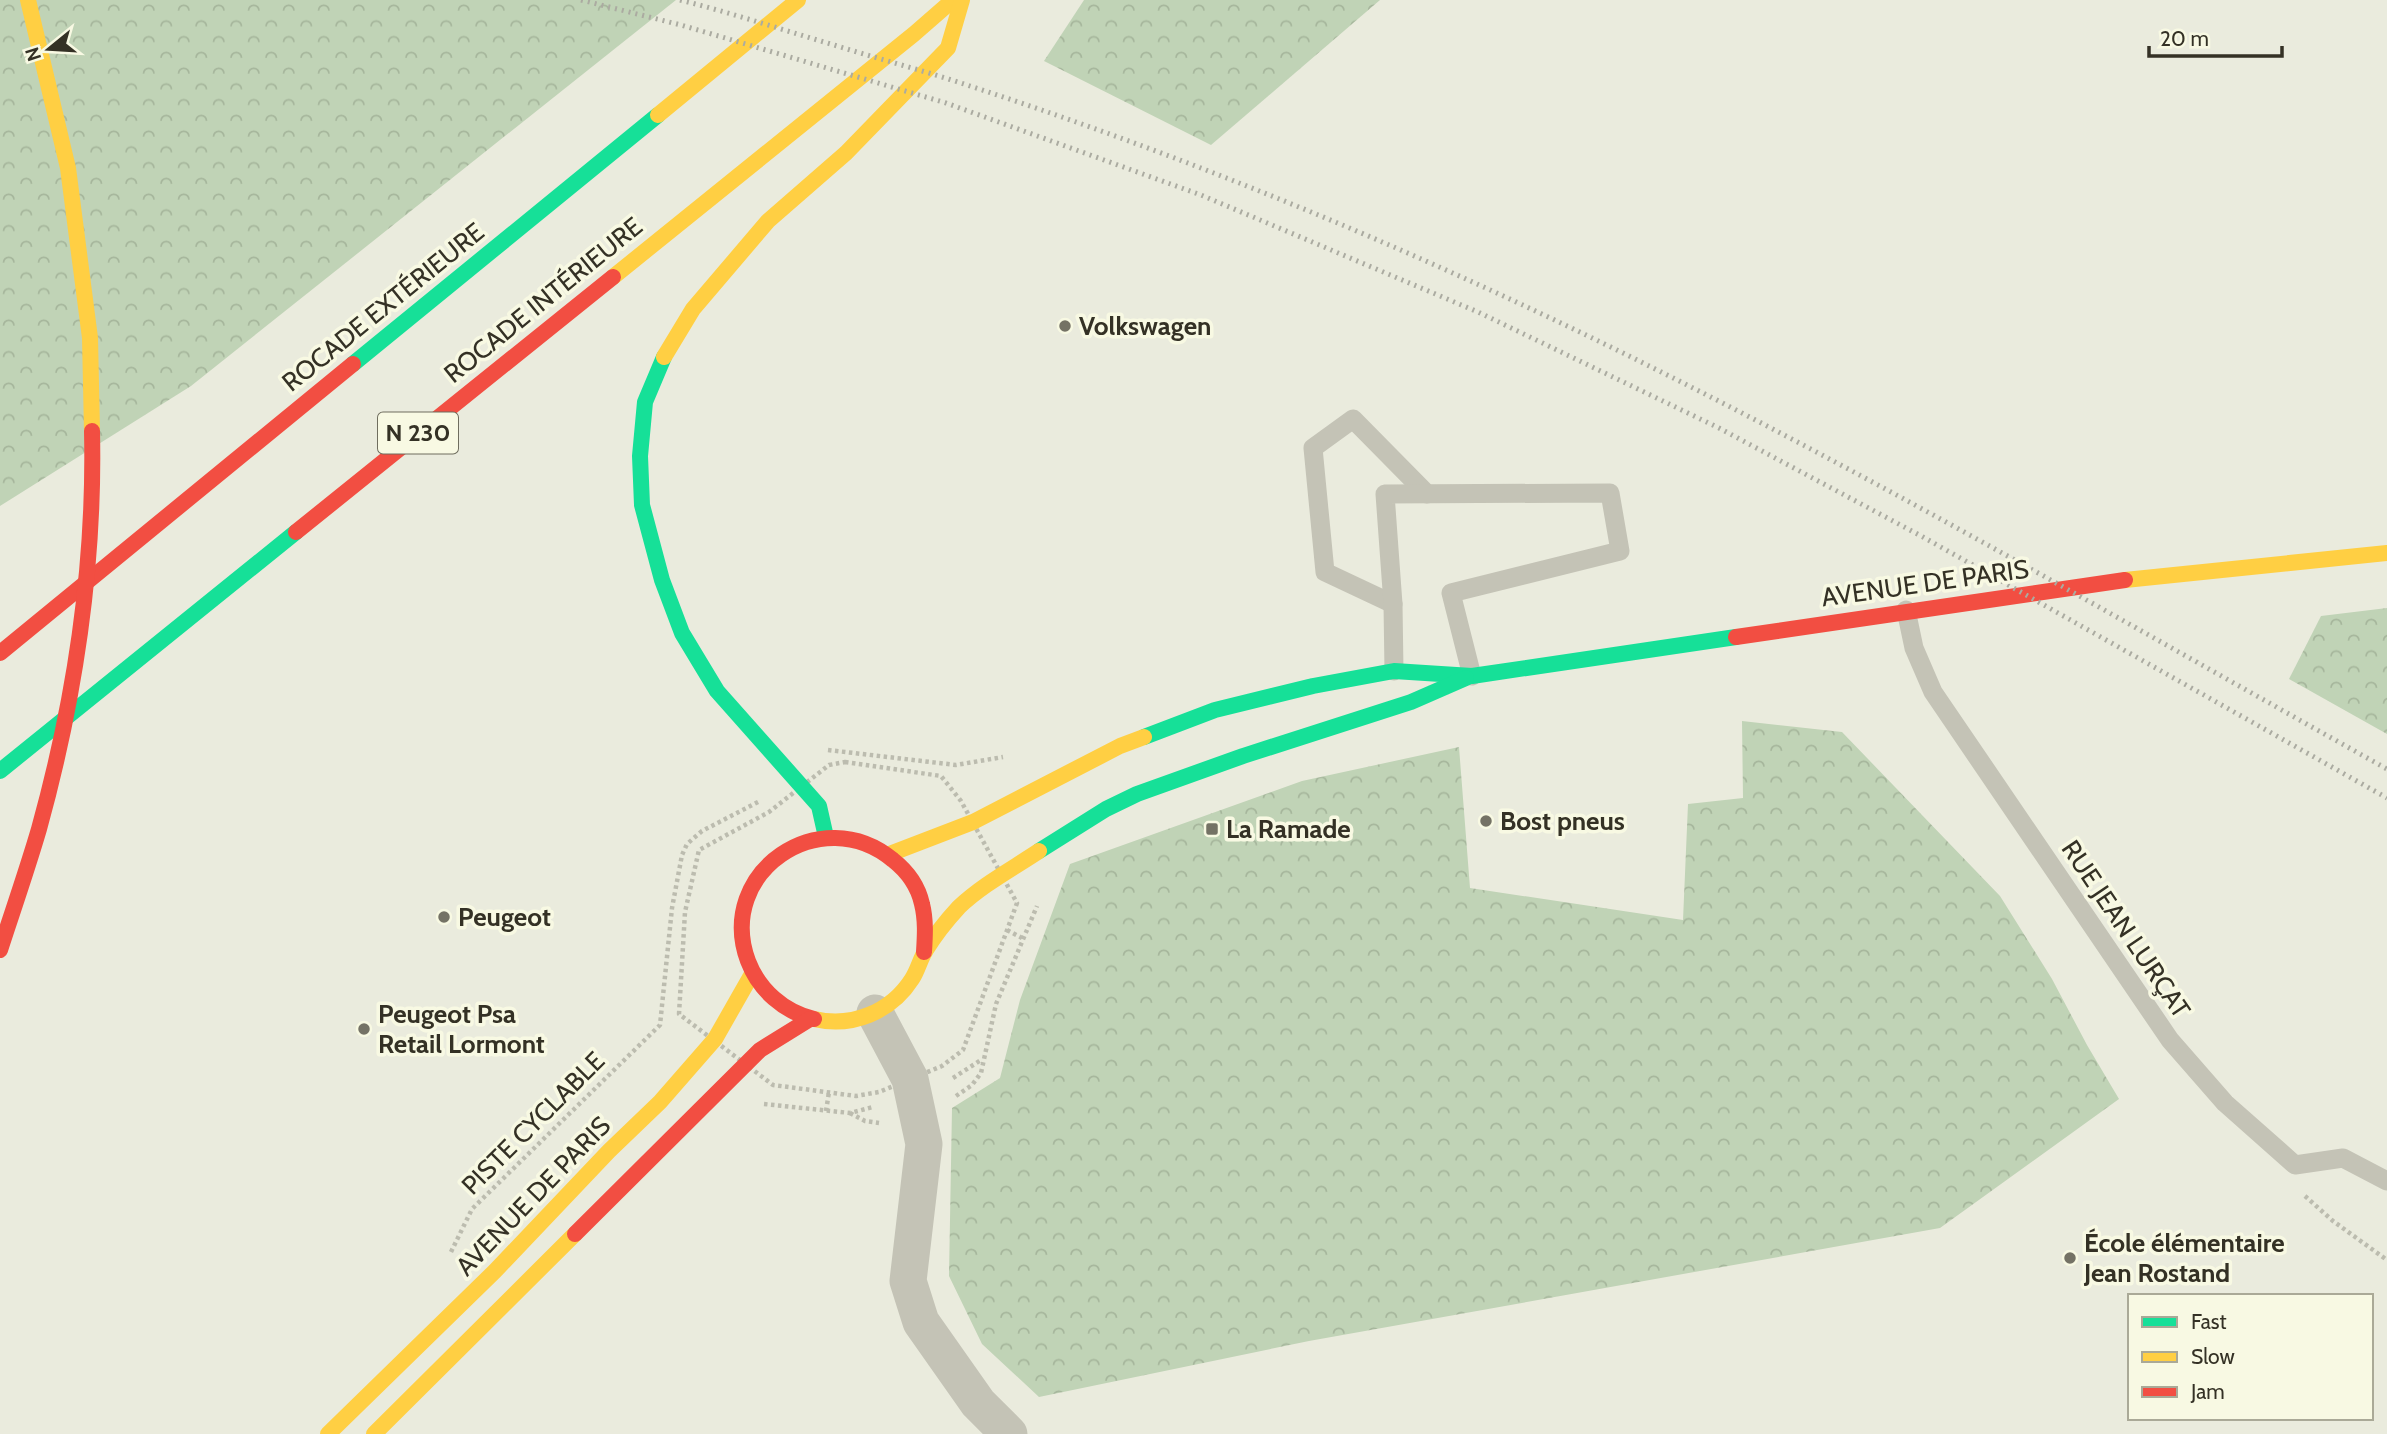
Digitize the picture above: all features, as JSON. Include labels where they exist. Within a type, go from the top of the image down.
[{"type":"main road","name":"ROCADE INTÉRIEURE","points":[[0,771],[953,0]]},
{"type":"main road","points":[[826,837],[819,806],[717,691],[682,633],[662,580],[642,505],[640,456],[645,402],[667,349],[693,309],[768,220],[846,153],[948,48],[962,0]]},
{"type":"main road","name":"ROCADE EXTÉRIEURE","points":[[0,653],[797,1]]},
{"type":"main road","points":[[0,950],[39,828],[73,682],[86,593],[93,481],[90,338],[68,168],[29,3]]},
{"type":"main road","name":"AVENUE DE PARIS","points":[[1472,676],[2114,581],[2387,553]]},
{"type":"main road","points":[[887,855],[972,822],[1120,746],[1215,710],[1300,689],[1394,671],[1472,676]]},
{"type":"main road","points":[[924,953],[926,925],[920,898],[907,874],[887,855],[859,841],[826,837],[797,845],[772,861],[745,899],[743,945],[752,974],[767,994],[787,1010],[810,1019],[832,1023],[855,1020],[875,1013],[897,998],[914,977],[924,953],[964,903],[1003,875],[1122,800],[1231,758],[1413,702],[1472,676]]},
{"type":"main road","name":"AVENUE DE PARIS","points":[[328,1434],[495,1271],[609,1151],[660,1102],[715,1039],[752,974]]},
{"type":"main road","points":[[374,1434],[745,1064],[760,1050],[810,1019]]},
{"type":"street","points":[[875,1013],[910,1079],[924,1144],[908,1281],[921,1322],[978,1403],[1009,1434]]},
{"type":"lane","points":[[1392,604],[1325,572],[1313,448],[1353,419],[1427,494]]},
{"type":"lane","points":[[1394,671],[1385,494],[1611,493],[1620,551],[1451,593],[1472,676]]},
{"type":"lane","name":"RUE JEAN LURÇAT","points":[[1906,610],[1914,648],[1933,692],[2170,1040],[2225,1103],[2295,1165],[2343,1158],[2387,1181]]},
{"type":"path","points":[[941,776],[943,764]]},
{"type":"path","points":[[942,1066],[963,1050],[1017,903],[1003,875]]},
{"type":"path","points":[[982,1060],[996,1004],[1034,911]]},
{"type":"path","points":[[1007,930],[1022,938]]},
{"type":"path","name":"PISTE CYCLABLE","points":[[445,1263],[472,1209],[653,1032]]},
{"type":"path","points":[[826,1111],[829,1092]]},
{"type":"path","points":[[755,1103],[850,1113]]},
{"type":"green space","points":[[0,0],[676,0],[191,386],[0,506]]},
{"type":"green space","points":[[1084,0],[1380,0],[1211,145],[1044,61]]},
{"type":"green space","points":[[2387,608],[2387,734],[2289,679],[2321,616]]},
{"type":"green space","points":[[1742,721],[1842,732],[2000,896],[2052,979],[2119,1099],[1940,1228],[1309,1341],[1039,1397],[982,1344],[949,1276],[952,1108],[1000,1078],[1020,1000],[1070,864],[1302,781],[1459,747],[1470,888],[1683,920],[1688,804],[1743,798]]},
{"type":"railway","points":[[581,0],[681,25],[946,103],[1201,195],[1478,312],[1719,428],[1923,537],[2387,798]]},
{"type":"railway","points":[[680,0],[953,81],[1101,131],[1296,206],[1488,289],[1603,343],[1830,459],[2387,769]]},
{"type":"traffic: fast","points":[[353,364],[658,115]]},
{"type":"traffic: fast","points":[[664,357],[645,402],[640,456],[642,505],[662,580],[682,633],[717,691],[819,806],[826,837]]},
{"type":"traffic: fast","points":[[0,771],[296,532]]},
{"type":"traffic: fast","points":[[1144,737],[1215,710],[1313,686],[1394,671],[1472,676],[1736,637]]},
{"type":"traffic: fast","points":[[1039,851],[1106,809],[1137,794],[1243,756],[1411,702],[1466,678]]},
{"type":"traffic: slow","points":[[28,0],[68,168],[90,338],[92,431]]},
{"type":"traffic: slow","points":[[658,115],[798,0]]},
{"type":"traffic: slow","points":[[613,277],[953,0]]},
{"type":"traffic: slow","points":[[664,357],[693,309],[768,221],[846,153],[948,48],[962,0]]},
{"type":"traffic: slow","points":[[2125,580],[2387,553]]},
{"type":"traffic: slow","points":[[887,855],[973,822],[1120,746],[1144,737]]},
{"type":"traffic: slow","points":[[814,1019],[856,1019],[882,1009],[903,991],[924,953],[959,907],[987,884],[1039,851]]},
{"type":"traffic: slow","points":[[328,1434],[495,1271],[609,1151],[660,1102],[715,1039],[752,974]]},
{"type":"traffic: slow","points":[[374,1434],[575,1234]]},
{"type":"traffic: jam","points":[[296,532],[613,277]]},
{"type":"traffic: jam","points":[[0,653],[353,364]]},
{"type":"traffic: jam","points":[[0,950],[39,829],[72,681],[86,582],[92,431]]},
{"type":"traffic: jam","points":[[1736,637],[2125,580]]},
{"type":"traffic: jam","points":[[814,1019],[793,1011],[774,998],[759,981],[748,961],[742,929],[747,899],[760,874],[781,855],[807,842],[835,838],[865,843],[893,860],[903,869],[918,891],[925,922],[924,952]]},
{"type":"traffic: jam","points":[[575,1234],[760,1050],[810,1019]]},
{"type":"place","name":"Volkswagen","points":[[1065,326]]},
{"type":"place","name":"Bost pneus","points":[[1486,821]]},
{"type":"place","name":"La Ramade","points":[[1212,829]]},
{"type":"place","name":"Peugeot","points":[[444,917]]},
{"type":"place","name":"Peugeot Psa Retail Lormont","points":[[364,1029]]},
{"type":"place","name":"École élémentaire Jean Rostand","points":[[2070,1258]]}]
